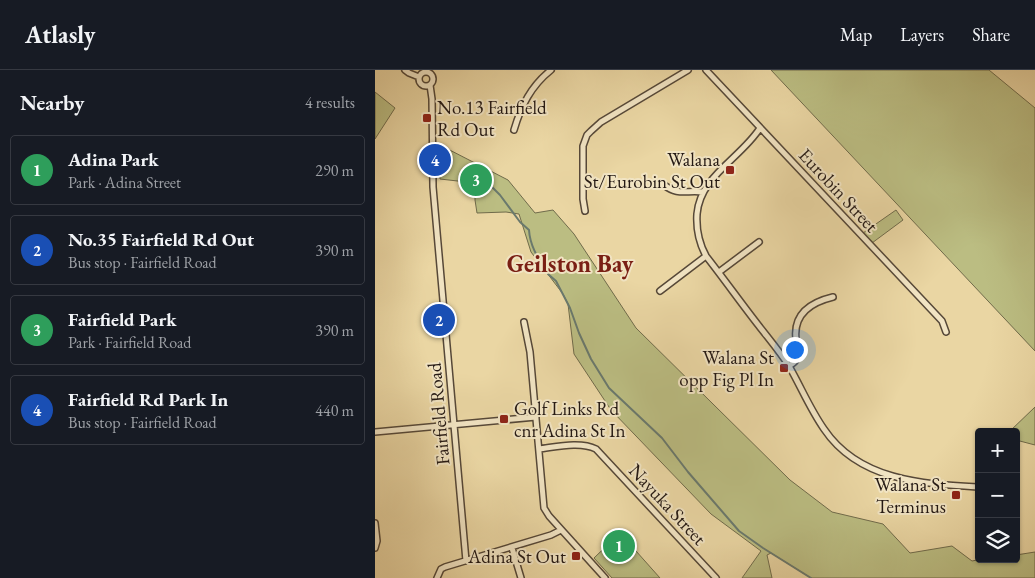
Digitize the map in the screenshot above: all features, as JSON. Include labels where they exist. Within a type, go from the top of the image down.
[{"type":"street","points":[[405,70],[419,77]]},
{"type":"street","points":[[514,130],[521,110],[530,93],[551,70]]},
{"type":"street","points":[[585,211],[582,150],[587,135],[601,122],[688,70]]},
{"type":"street","name":"Eurobin Street","points":[[706,70],[942,321],[947,332]]},
{"type":"street","points":[[430,71],[433,79],[431,84],[423,86],[419,82],[419,77],[423,72],[430,71]]},
{"type":"street","name":"Fairfield Road","points":[[431,84],[432,179],[466,561]]},
{"type":"street","points":[[760,128],[703,192],[697,211],[697,229],[706,256],[789,366],[825,431],[836,444],[858,462],[877,472],[904,480],[975,488]]},
{"type":"street","points":[[664,185],[675,192],[703,192]]},
{"type":"street","points":[[719,272],[759,242]]},
{"type":"street","points":[[660,291],[706,256]]},
{"type":"street","points":[[789,366],[797,358],[795,334],[802,315],[814,303],[833,296]]},
{"type":"street","points":[[523,322],[530,352],[544,508],[561,530],[605,578]]},
{"type":"street","points":[[375,432],[536,417]]},
{"type":"street","name":"Nayuka Street","points":[[539,449],[579,445],[589,446],[596,450],[716,578]]},
{"type":"street","points":[[375,523],[377,541],[375,548]]},
{"type":"street","points":[[437,578],[441,569],[512,548],[561,530]]},
{"type":"street","points":[[512,548],[521,578]]},
{"type":"green space","points":[[771,70],[989,70],[1035,108],[1035,351]]},
{"type":"green space","points":[[375,92],[395,108],[375,139]]},
{"type":"green space","points":[[438,144],[508,180],[535,213],[553,210],[574,234],[636,328],[790,480],[832,512],[883,524],[910,553],[952,546],[972,561],[975,560],[975,563],[1020,563],[1020,554],[1035,552],[1035,578],[811,578],[771,553],[767,555],[772,578],[742,578],[761,551],[711,514],[611,410],[574,354],[568,304],[563,294],[531,252],[519,214],[506,212],[477,213],[475,183],[440,179]]},
{"type":"green space","points":[[896,210],[903,220],[872,243],[863,233]]},
{"type":"green space","points":[[1035,407],[1035,445],[1020,441],[1020,428],[1013,428]]},
{"type":"green space","points":[[620,533],[660,578],[612,578],[594,558]]},
{"type":"waterway","points":[[484,179],[529,230],[537,257],[546,271]]},
{"type":"waterway","points":[[548,274],[556,281],[570,308],[591,359],[609,388],[662,438],[688,472],[739,531],[811,578]]},
{"type":"place","name":"No.13 Fairfield Rd Out","points":[[427,118]]},
{"type":"place","name":"Fairfield Rd Park In","points":[[435,160]]},
{"type":"place","name":"Walana St/Eurobin St Out","points":[[730,170]]},
{"type":"place","name":"Fairfield Park","points":[[476,180]]},
{"type":"place","name":"No.35 Fairfield Rd Out","points":[[439,320]]},
{"type":"place","name":"Walana St opp Fig Pl In","points":[[784,368]]},
{"type":"place","name":"Golf Links Rd cnr Adina St In","points":[[504,419]]},
{"type":"place","name":"Walana St Terminus","points":[[956,495]]},
{"type":"place","name":"Adina Park","points":[[619,546]]},
{"type":"place","name":"Adina St Out","points":[[576,556]]},
{"type":"district","name":"Geilston Bay","points":[[570,264]]}]
